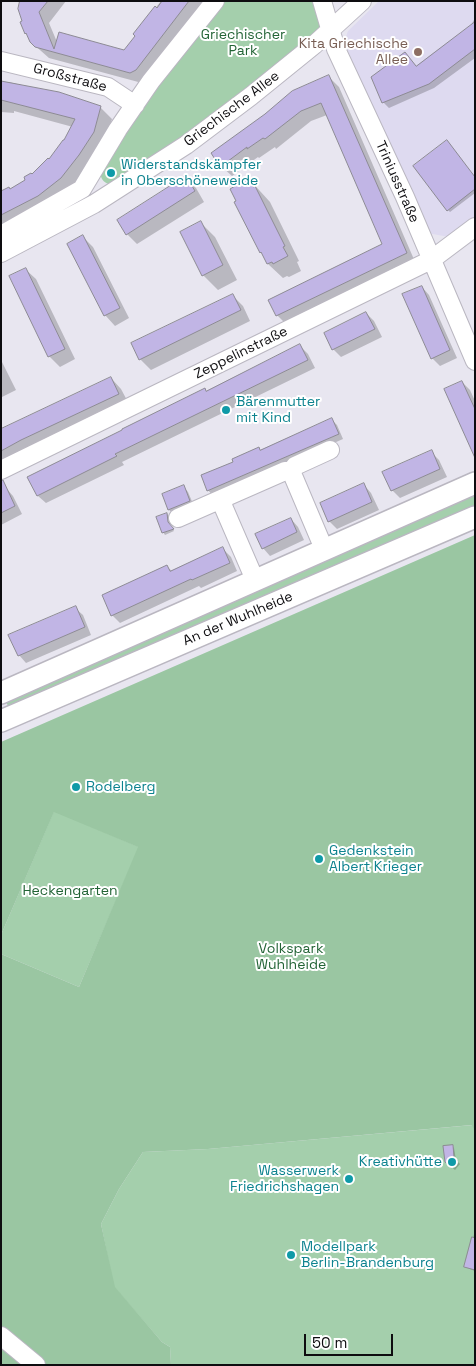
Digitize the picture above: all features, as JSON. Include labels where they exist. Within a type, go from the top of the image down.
[{"type":"main road","name":"An der Wuhlheide","points":[[1,693],[475,482]]},
{"type":"main road","name":"An der Wuhlheide","points":[[1,721],[475,518]]},
{"type":"street","points":[[1,235],[82,189],[135,105],[178,46],[215,1]]},
{"type":"street","name":"Triniusstraße","points":[[322,1],[336,49],[389,163],[475,362]]},
{"type":"street","name":"Griechische Allee","points":[[1,253],[94,204],[186,144],[251,96],[331,30],[362,1]]},
{"type":"street","name":"Großstraße","points":[[1,61],[108,87],[135,105]]},
{"type":"street","points":[[82,189],[94,204]]},
{"type":"street","name":"Zeppelinstraße","points":[[1,470],[431,260],[475,227]]},
{"type":"street","points":[[178,518],[277,474],[291,471],[295,466],[330,450]]},
{"type":"street","points":[[291,471],[324,548]]},
{"type":"street","points":[[224,499],[223,506],[255,580]]},
{"type":"street","points":[[1,1336],[36,1365]]},
{"type":"shaded area","points":[[379,1],[475,1],[475,217],[449,237],[427,233],[344,42],[348,31]]},
{"type":"green space","name":"Griechischer Park","points":[[224,1],[314,1],[321,26],[319,34],[166,151],[109,184],[105,182],[101,172],[152,91]]},
{"type":"green space","points":[[475,492],[475,507],[10,711],[5,699]]},
{"type":"green space","name":"Volkspark Wuhlheide","points":[[475,535],[475,1133],[472,1125],[208,1149],[143,1152],[119,1189],[101,1224],[115,1287],[162,1342],[170,1347],[171,1365],[1,1365],[1,954],[79,987],[138,847],[54,812],[1,935],[1,742]]},
{"type":"green space","name":"Heckengarten","points":[[54,811],[139,847],[79,987],[1,954],[1,935]]},
{"type":"green space","name":"Modellpark Berlin-Brandenburg","points":[[473,1125],[475,1134],[475,1365],[171,1365],[170,1347],[162,1342],[114,1287],[101,1224],[119,1189],[143,1152],[208,1149]]},
{"type":"building","points":[[20,1],[48,1],[39,12],[54,49],[59,32],[124,50],[135,36],[133,34],[155,6],[157,8],[162,1],[189,1],[136,70],[130,73],[35,47],[25,34],[20,22],[22,21],[18,9]]},
{"type":"building","points":[[475,22],[475,49],[429,84],[382,103],[371,77],[405,52],[416,66]]},
{"type":"building","points":[[329,75],[407,253],[276,316],[268,300],[382,244],[321,103],[301,111],[265,139],[263,138],[247,149],[247,147],[220,167],[211,153],[265,114],[292,91]]},
{"type":"building","points":[[1,81],[59,92],[101,106],[94,132],[61,178],[38,196],[1,215],[1,191],[9,187],[10,189],[25,180],[24,177],[32,174],[49,159],[64,140],[75,119],[1,100]]},
{"type":"building","points":[[447,140],[475,177],[475,189],[447,211],[413,166]]},
{"type":"building","points":[[186,176],[195,191],[126,235],[117,220]]},
{"type":"building","points":[[249,177],[285,246],[283,247],[288,256],[273,264],[272,262],[267,264],[260,253],[234,202],[236,201],[230,189],[235,184]]},
{"type":"building","points":[[201,221],[223,265],[202,276],[180,232]]},
{"type":"building","points":[[83,235],[120,308],[104,316],[67,244]]},
{"type":"building","points":[[26,268],[65,349],[48,357],[9,276]]},
{"type":"building","points":[[422,286],[450,350],[431,359],[402,294]]},
{"type":"building","points":[[233,294],[241,310],[139,360],[131,343]]},
{"type":"building","points":[[366,312],[375,329],[332,350],[324,333]]},
{"type":"building","points":[[300,344],[308,360],[115,454],[117,456],[37,496],[27,477],[205,388],[206,391]]},
{"type":"building","points":[[111,377],[119,394],[1,451],[1,429]]},
{"type":"building","points":[[462,381],[475,409],[475,458],[444,389]]},
{"type":"building","points":[[332,418],[339,434],[207,491],[201,475],[233,462],[232,459],[259,447],[260,450]]},
{"type":"building","points":[[432,450],[440,469],[391,491],[382,472]]},
{"type":"building","points":[[1,480],[3,480],[15,506],[1,513]]},
{"type":"building","points":[[364,483],[372,502],[328,522],[320,503]]},
{"type":"building","points":[[184,485],[190,501],[168,510],[162,494]]},
{"type":"building","points":[[167,513],[168,522],[174,529],[162,533],[156,517]]},
{"type":"building","points":[[291,518],[297,532],[262,549],[255,534]]},
{"type":"building","points":[[223,547],[230,563],[111,616],[102,595],[167,565],[170,571]]},
{"type":"building","points":[[76,606],[85,627],[18,656],[8,635]]},
{"type":"building","points":[[453,1145],[454,1157],[458,1161],[452,1168],[445,1162],[443,1146]]},
{"type":"building","points":[[472,1237],[475,1238],[475,1270],[464,1267]]},
{"type":"place","name":"Kita Griechische Allee","points":[[418,52]]},
{"type":"place","name":"Widerstandskämpfer in Oberschöneweide","points":[[111,173]]},
{"type":"place","name":"Bärenmutter mit Kind","points":[[226,410]]},
{"type":"place","name":"Rodelberg","points":[[76,787]]},
{"type":"place","name":"Gedenkstein Albert Krieger","points":[[319,859]]},
{"type":"place","name":"Kreativhütte","points":[[452,1162]]},
{"type":"place","name":"Wasserwerk Friedrichshagen","points":[[349,1179]]},
{"type":"place","name":"Modellpark Berlin-Brandenburg","points":[[291,1255]]}]
